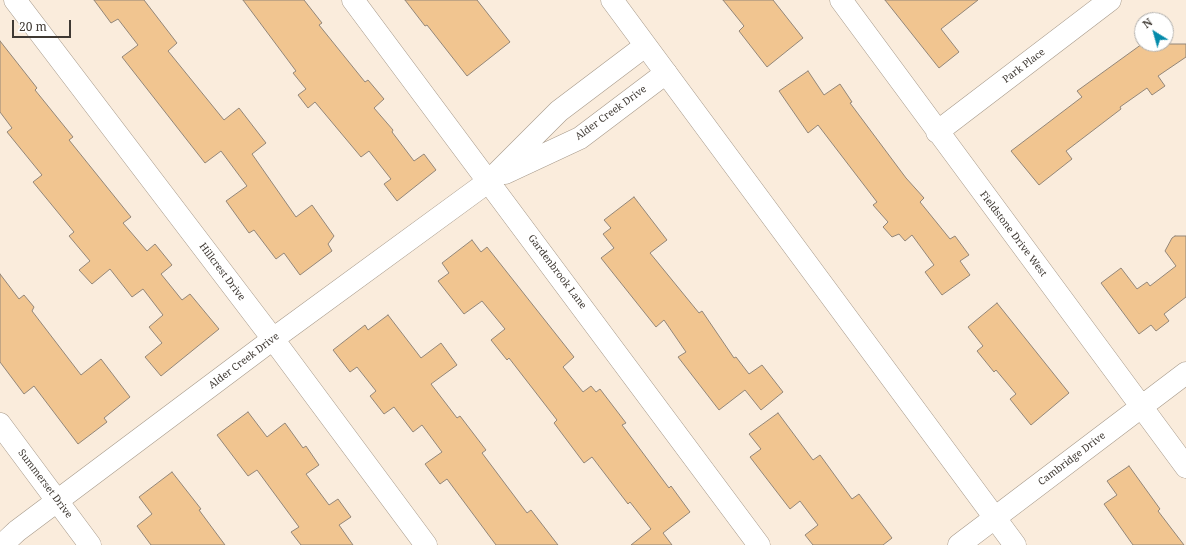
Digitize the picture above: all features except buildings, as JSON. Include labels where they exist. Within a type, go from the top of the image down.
[{"type":"street","name":"Hillcrest Drive","points":[[15,0],[273,339],[426,545]]},
{"type":"street","name":"Gardenbrook Lane","points":[[353,0],[759,545]]},
{"type":"street","points":[[612,0],[1015,545]]},
{"type":"street","name":"Fieldstone Drive West","points":[[841,0],[937,132],[1186,467]]},
{"type":"street","name":"Park Place","points":[[937,132],[1110,0]]},
{"type":"street","name":"Alder Creek Drive","points":[[2,545],[17,531],[57,500],[273,339],[489,181],[560,111],[645,46]]},
{"type":"street","name":"Alder Creek Drive","points":[[489,181],[580,138],[666,73]]},
{"type":"street","name":"Cambridge Drive","points":[[959,545],[1186,373]]},
{"type":"street","name":"Summerset Drive","points":[[0,424],[90,545]]}]
